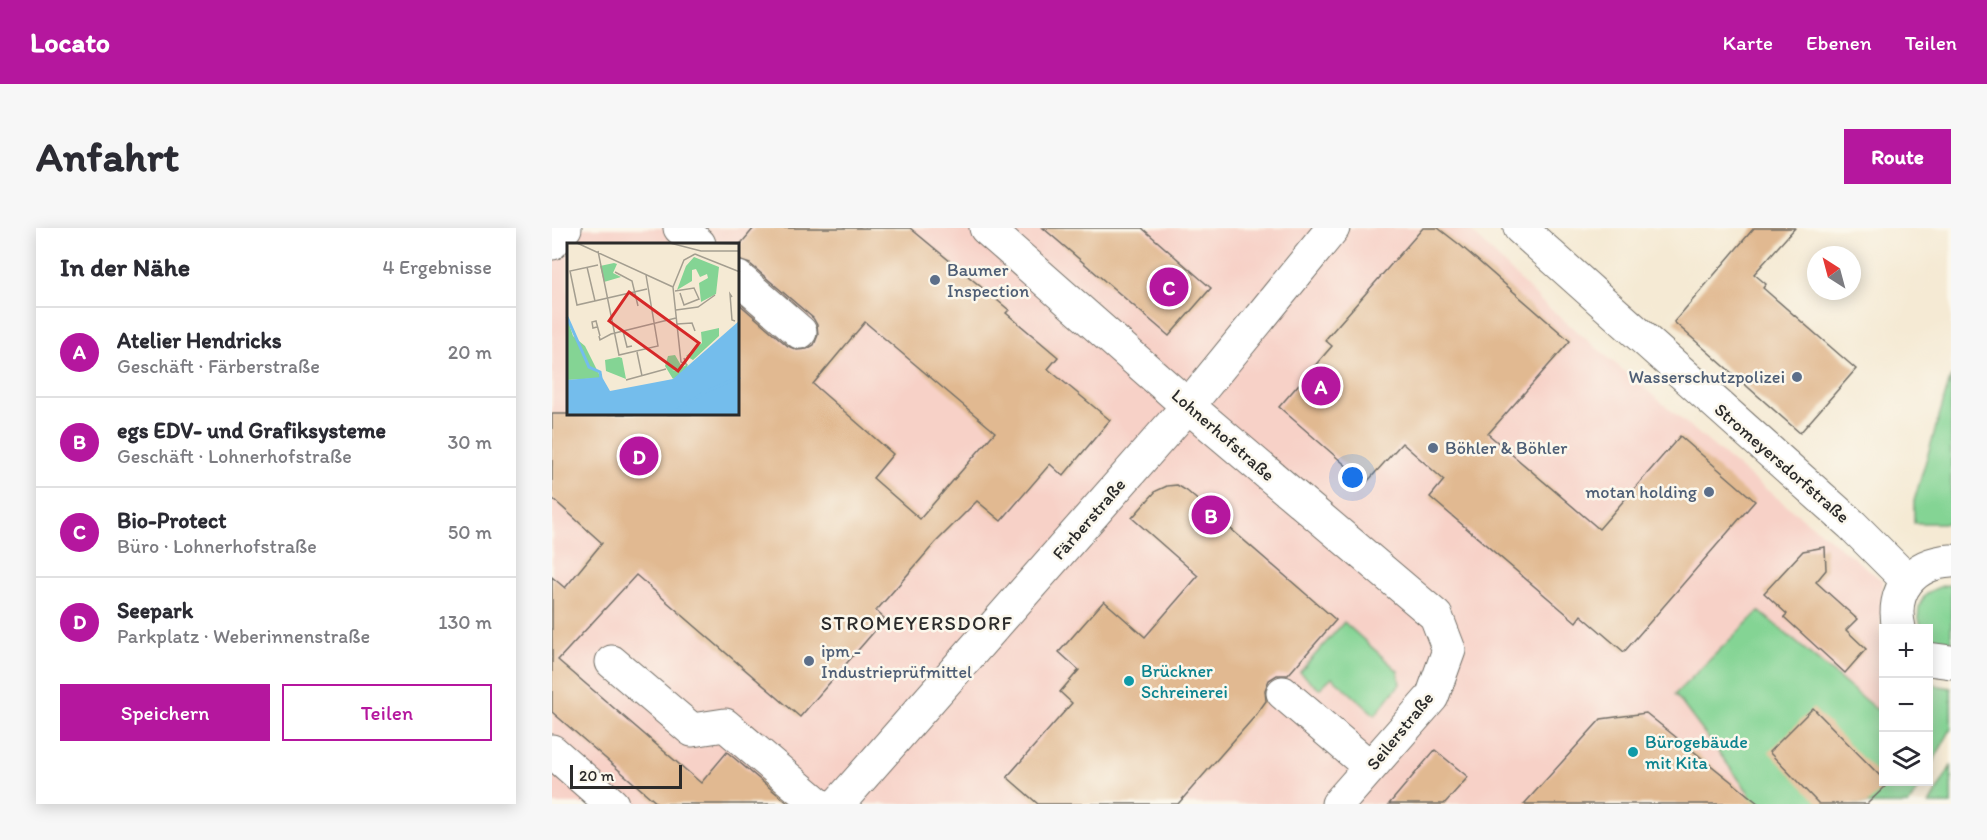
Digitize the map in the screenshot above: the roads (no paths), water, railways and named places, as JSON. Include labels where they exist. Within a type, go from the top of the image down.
[{"type":"street","points":[[552,243],[566,228]]},
{"type":"street","points":[[680,228],[698,243]]},
{"type":"street","name":"Lohnerhofstraße","points":[[986,228],[1188,406],[1436,616],[1449,650]]},
{"type":"street","name":"Färberstraße","points":[[838,804],[1188,406],[1333,228]]},
{"type":"street","name":"Stromeyersdorfstraße","points":[[1520,228],[1852,525],[1907,580]]},
{"type":"street","points":[[740,280],[800,332]]},
{"type":"street","points":[[1899,624],[1898,603],[1907,580],[1920,568],[1935,562],[1951,561]]},
{"type":"street","name":"Seilerstraße","points":[[1338,804],[1432,697],[1449,650]]},
{"type":"street","points":[[1933,660],[1951,662]]},
{"type":"street","points":[[612,662],[692,730],[725,725],[818,804]]},
{"type":"street","points":[[1283,693],[1370,767]]},
{"type":"street","points":[[552,751],[612,804]]},
{"type":"place","name":"Baumer Inspection","points":[[935,280]]},
{"type":"place","name":"Bio-Protect","points":[[1169,287]]},
{"type":"place","name":"Wasserschutzpolizei","points":[[1797,377]]},
{"type":"place","name":"Atelier Hendricks","points":[[1321,386]]},
{"type":"place","name":"Böhler & Böhler","points":[[1433,448]]},
{"type":"place","name":"Seepark","points":[[639,456]]},
{"type":"place","name":"motan holding","points":[[1709,492]]},
{"type":"place","name":"egs EDV- und Grafiksysteme","points":[[1211,515]]},
{"type":"place","name":"ipm - Industrieprüfmittel","points":[[809,661]]},
{"type":"place","name":"Brückner Schreinerei","points":[[1129,681]]},
{"type":"place","name":"Bürogebäude mit Kita","points":[[1633,752]]},
{"type":"district","name":"STROMEYERSDORF","points":[[917,623]]}]
